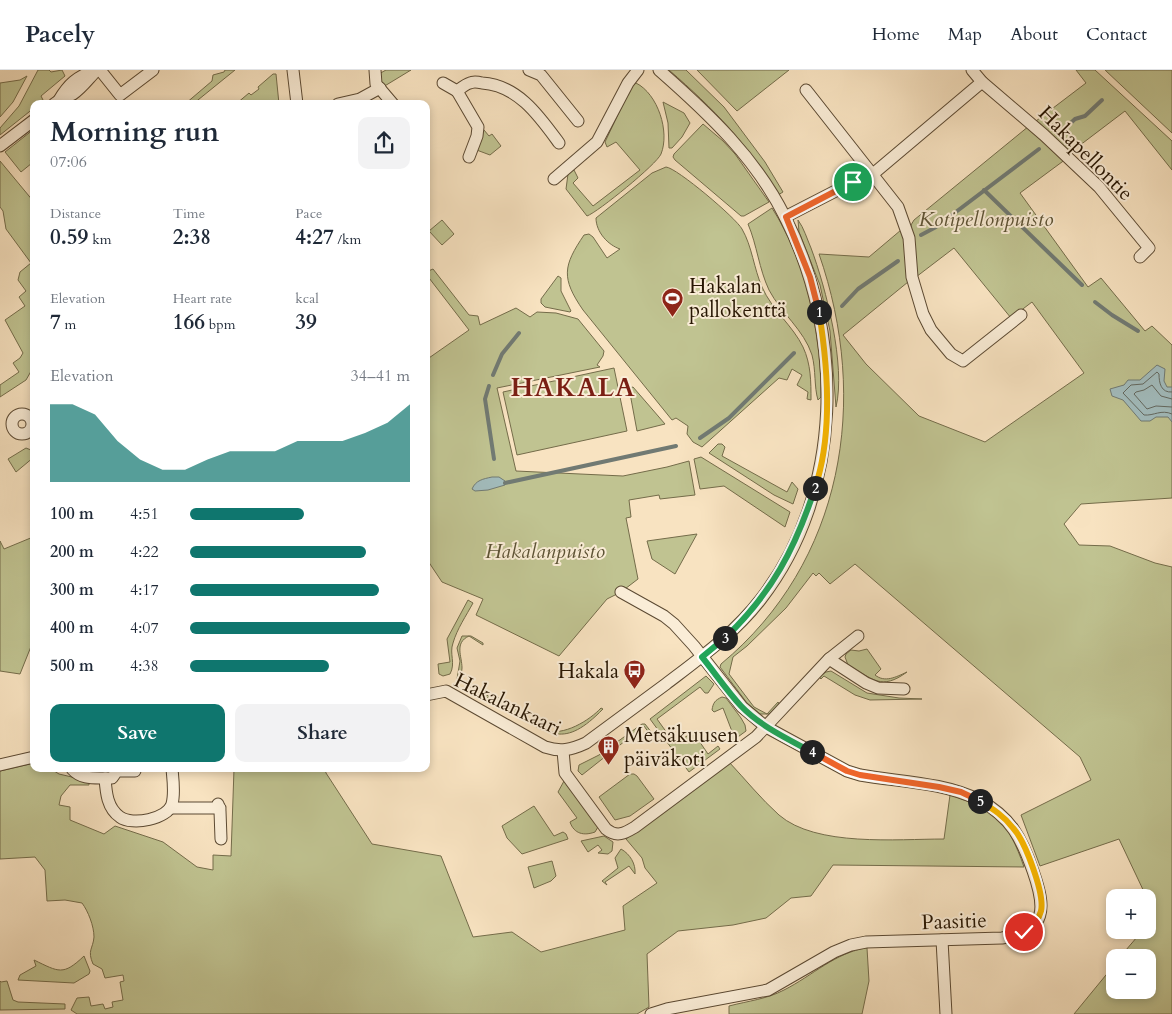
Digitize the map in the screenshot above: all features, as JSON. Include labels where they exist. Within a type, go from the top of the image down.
[{"type":"street","points":[[57,100],[67,86],[78,77],[97,70],[118,100],[152,70]]},
{"type":"street","points":[[293,70],[297,100]]},
{"type":"street","points":[[375,70],[376,84],[390,100]]},
{"type":"street","points":[[528,70],[541,75],[578,121]]},
{"type":"street","points":[[554,179],[597,142],[628,83],[638,70]]},
{"type":"street","name":"Hakalankaari","points":[[430,694],[446,690],[545,747],[563,751],[586,744],[702,657],[743,621],[775,580],[806,517],[817,484],[822,461],[827,385],[822,330],[810,277],[786,217],[767,186],[734,142],[702,108],[659,70]]},
{"type":"street","points":[[786,217],[853,182],[873,174],[982,82],[972,70]]},
{"type":"street","points":[[457,91],[471,82],[490,83],[507,89],[524,101],[540,117],[560,143]]},
{"type":"street","name":"Hakapellontie","points":[[982,82],[1044,135],[1099,187],[1149,248],[1140,257]]},
{"type":"street","points":[[443,83],[457,91],[478,127],[477,136],[469,157]]},
{"type":"street","points":[[356,100],[372,94],[380,88]]},
{"type":"street","points":[[806,90],[898,207],[909,238],[912,277],[923,314],[931,330],[950,354],[963,361],[1021,315]]},
{"type":"street","points":[[0,146],[30,123]]},
{"type":"street","points":[[0,420],[12,423]]},
{"type":"street","name":"Paasitie","points":[[621,592],[664,616],[674,624],[742,707],[766,726],[836,765],[860,775],[961,792],[999,812],[1015,830],[1027,853],[1042,902],[1038,919],[1024,932],[1016,936],[866,942],[851,945],[834,952],[768,990],[653,1013]]},
{"type":"street","points":[[563,751],[565,772],[606,829],[614,834],[619,834],[635,827],[748,742],[766,726],[829,659],[858,636]]},
{"type":"street","points":[[829,659],[866,683],[878,688],[904,689]]},
{"type":"street","points":[[0,765],[30,758]]},
{"type":"street","points":[[74,772],[84,777],[105,778],[112,778],[116,772]]},
{"type":"street","points":[[105,778],[106,796],[109,804],[120,817],[138,821],[165,814],[170,808],[172,805],[173,789],[172,772]]},
{"type":"street","points":[[170,808],[219,806],[221,839]]},
{"type":"street","points":[[942,940],[946,1014]]},
{"type":"green space","points":[[38,70],[49,70],[51,72],[62,70],[65,76],[41,96],[43,100],[30,100],[30,111],[0,135],[0,128],[19,106]]},
{"type":"green space","points":[[225,70],[235,70],[198,100],[190,100],[212,81],[213,75]]},
{"type":"green space","points":[[386,70],[411,70],[383,87],[377,75]]},
{"type":"green space","points":[[669,70],[686,70],[724,107],[765,162],[783,192],[778,195],[755,159],[729,128]]},
{"type":"green space","points":[[697,70],[789,70],[737,111]]},
{"type":"green space","name":"Kotipellonpuisto","points":[[1076,70],[1095,70],[1172,141],[1172,170],[1125,111],[1071,152],[1036,121],[1086,83]]},
{"type":"green space","points":[[1105,70],[1172,70],[1172,133]]},
{"type":"green space","points":[[273,74],[276,74],[279,100],[241,100],[249,93],[251,95],[259,89],[258,87]]},
{"type":"green space","points":[[27,76],[13,102],[0,117],[0,83],[20,80]]},
{"type":"green space","points":[[636,83],[644,88],[656,104],[660,114],[664,135],[661,154],[627,187],[587,216],[566,189],[568,174],[571,170],[574,170],[578,178],[573,183],[593,206],[640,170],[616,142],[607,147],[605,142],[631,87]]},
{"type":"green space","points":[[663,102],[684,113],[690,123],[682,137],[672,148],[669,148],[668,123]]},
{"type":"green space","points":[[479,124],[489,136],[492,134],[501,146],[490,155],[474,149]]},
{"type":"green space","points":[[703,124],[735,154],[769,202],[741,216],[675,160],[674,154]]},
{"type":"green space","points":[[1029,126],[1066,159],[1020,193],[1088,287],[1101,278],[1145,331],[1152,326],[1172,345],[1172,498],[1081,504],[1064,524],[1079,545],[1110,546],[1155,563],[1172,567],[1172,1014],[1074,1014],[1106,975],[1106,999],[1156,999],[1156,949],[1127,949],[1135,939],[1156,939],[1156,889],[1143,889],[1119,839],[1040,866],[1021,815],[1091,780],[1080,757],[855,564],[830,584],[819,573],[816,576],[813,573],[786,608],[733,657],[729,674],[754,707],[767,714],[760,714],[747,703],[720,667],[763,623],[795,577],[820,528],[835,476],[843,421],[842,365],[834,309],[819,254],[869,257],[901,230],[905,238],[908,282],[843,335],[866,364],[919,416],[985,442],[1084,373],[1032,302],[1011,318],[954,248],[916,277],[911,225],[914,220]]},
{"type":"green space","points":[[30,132],[30,165],[21,172],[5,152]]},
{"type":"green space","points":[[0,161],[30,197],[30,262],[6,229],[3,211],[0,207]]},
{"type":"green space","points":[[666,167],[706,194],[742,229],[762,287],[771,303],[799,339],[806,353],[810,373],[811,400],[807,399],[808,392],[797,385],[802,375],[792,369],[787,380],[779,378],[702,447],[693,442],[687,434],[688,426],[676,418],[672,420],[583,310],[568,280],[567,272],[572,255],[584,235],[589,234],[593,237],[607,258],[620,249],[611,244],[600,233],[596,218],[652,173]]},
{"type":"green space","points":[[772,208],[794,252],[810,299],[815,324],[820,373],[821,397],[818,400],[812,355],[804,338],[769,290],[748,224]]},
{"type":"green space","points":[[442,220],[454,234],[442,245],[430,230]]},
{"type":"green space","points":[[798,220],[817,265],[833,327],[838,370],[836,407],[830,331],[820,285],[799,232]]},
{"type":"green space","points":[[30,264],[30,373],[26,380],[0,397],[0,385],[19,372],[13,363],[23,353],[5,320],[25,306],[19,297],[26,291],[18,280],[20,272]]},
{"type":"green space","name":"Hakalanpuisto","points":[[433,269],[469,315],[478,316],[480,325],[516,308],[530,317],[537,312],[556,313],[578,319],[604,351],[597,365],[600,367],[497,388],[516,471],[623,476],[689,461],[695,495],[660,499],[659,495],[629,500],[631,517],[626,518],[638,579],[621,592],[607,599],[559,656],[476,615],[483,599],[442,582],[430,564],[430,357],[469,330],[430,279],[430,270]]},
{"type":"green space","points":[[558,276],[561,278],[561,291],[570,312],[545,307],[541,303],[541,299]]},
{"type":"green space","points":[[614,368],[627,431],[517,455],[503,392]]},
{"type":"green space","points":[[633,387],[665,424],[637,431],[629,388]]},
{"type":"green space","points":[[718,444],[722,444],[725,447],[722,456],[787,492],[792,482],[798,489],[793,504],[774,495],[709,453]]},
{"type":"green space","points":[[26,448],[30,450],[30,460],[16,472],[8,459]]},
{"type":"green space","points":[[701,457],[790,512],[785,527],[724,486],[700,489],[694,459]]},
{"type":"green space","points":[[697,534],[675,574],[652,559],[647,541]]},
{"type":"green space","points":[[30,538],[30,649],[20,674],[0,671],[0,541],[4,549]]},
{"type":"green space","points":[[468,600],[473,603],[453,643],[452,670],[450,674],[443,676],[439,674],[438,664],[450,662],[447,639]]},
{"type":"green space","points":[[462,636],[469,636],[464,639],[460,646],[462,668],[459,680],[494,699],[494,695],[504,701],[501,706],[457,679],[460,661],[457,648]]},
{"type":"green space","points":[[469,636],[483,643],[483,645]]},
{"type":"green space","points":[[867,649],[881,669],[875,675],[887,679],[907,672],[898,678],[883,682],[877,681],[848,665],[845,657],[846,654],[851,650]]},
{"type":"green space","points":[[831,671],[867,693],[899,698],[922,699],[870,700],[855,695],[824,676],[821,679],[819,677]]},
{"type":"green space","points":[[706,676],[714,684],[708,693],[705,693],[700,687],[657,719],[675,744],[693,732],[708,754],[718,746],[720,749],[689,772],[650,719]]},
{"type":"green space","points":[[722,697],[726,698],[745,725],[746,731],[731,742],[728,739],[733,734],[723,708],[714,712],[712,710],[715,702]]},
{"type":"green space","points":[[778,702],[780,705],[767,714]]},
{"type":"green space","points":[[512,705],[520,710],[518,714],[545,730],[552,732],[576,726],[601,708],[603,709],[578,730],[557,734],[546,731],[535,726],[508,710]]},
{"type":"green space","points":[[642,724],[645,724],[659,742],[656,743],[644,726],[582,775],[578,771],[579,765],[599,755]]},
{"type":"green space","points":[[729,762],[759,796],[779,815],[795,825],[835,837],[881,840],[944,839],[950,795],[979,806],[998,819],[1012,838],[1024,867],[833,865],[811,896],[791,898],[766,918],[733,925],[678,931],[647,954],[649,1007],[637,1014],[77,1014],[71,1010],[77,998],[89,997],[91,1006],[103,1004],[105,1009],[113,1007],[112,1002],[123,1000],[120,982],[124,981],[123,975],[105,978],[102,969],[93,964],[90,952],[94,933],[86,910],[82,903],[65,900],[47,901],[45,870],[35,857],[0,859],[0,771],[30,764],[30,772],[56,772],[89,781],[89,785],[70,785],[61,796],[59,805],[70,807],[70,820],[104,834],[115,826],[163,842],[197,867],[213,870],[213,855],[231,856],[234,772],[326,772],[372,844],[441,856],[473,937],[512,932],[541,952],[625,930],[623,906],[657,883],[645,868],[642,858],[626,839]]},
{"type":"green space","points":[[630,774],[637,776],[654,799],[630,816],[615,820],[599,797]]},
{"type":"green space","points":[[564,781],[598,827],[595,832],[580,833],[572,826],[570,822],[577,818],[558,792]]},
{"type":"green space","points":[[534,806],[554,836],[563,832],[568,839],[522,854],[507,838],[502,826]]},
{"type":"green space","points":[[604,836],[613,842],[612,851],[608,854],[598,853],[602,850],[598,845],[588,852],[581,841]]},
{"type":"green space","points":[[621,849],[632,860],[635,874],[629,866],[605,882],[607,885],[602,881],[618,868],[615,858]]},
{"type":"green space","points":[[552,861],[556,876],[551,881],[534,888],[528,867]]},
{"type":"green space","points":[[867,948],[869,981],[862,1014],[729,1014],[729,1006],[778,993],[834,959],[856,950]]},
{"type":"green space","points":[[84,956],[90,971],[89,974],[74,983],[18,980],[20,975],[36,966],[34,960],[60,970],[71,967]]},
{"type":"green space","points":[[0,981],[7,981],[13,1000],[18,1002],[65,1004],[65,1009],[0,1010]]},
{"type":"water","points":[[1157,365],[1165,369],[1164,381],[1167,387],[1172,387],[1172,422],[1168,417],[1156,417],[1150,421],[1141,421],[1123,400],[1112,396],[1110,389],[1124,385],[1128,380],[1140,380]]},
{"type":"water","points":[[499,477],[505,481],[505,485],[488,490],[475,491],[472,489],[483,479]]},
{"type":"waterway","points":[[1058,135],[1075,119],[1085,116],[1102,100]]},
{"type":"waterway","points":[[921,235],[936,227],[1039,149]]},
{"type":"waterway","points":[[984,190],[1082,285]]},
{"type":"waterway","points":[[842,306],[858,289],[898,261]]},
{"type":"waterway","points":[[1095,302],[1138,331]]},
{"type":"waterway","points":[[493,375],[502,354],[519,333]]},
{"type":"waterway","points":[[700,438],[729,418],[794,353]]},
{"type":"waterway","points":[[489,386],[485,399],[494,459]]},
{"type":"waterway","points":[[505,483],[676,446]]},
{"type":"place","name":"Hakalan pallokenttä","points":[[673,317]]},
{"type":"place","name":"Hakala","points":[[635,690]]},
{"type":"place","name":"Metsäkuusen päiväkoti","points":[[608,766]]},
{"type":"district","name":"HAKALA","points":[[573,387]]},
{"type":"route","points":[[853,182],[786,217],[810,277],[822,330],[827,385],[825,433],[817,484],[797,538],[775,580],[743,621],[702,657],[742,707],[766,726],[847,771],[875,778],[961,792],[999,812],[1020,838],[1040,892],[1041,912],[1038,919],[1024,932]]}]
